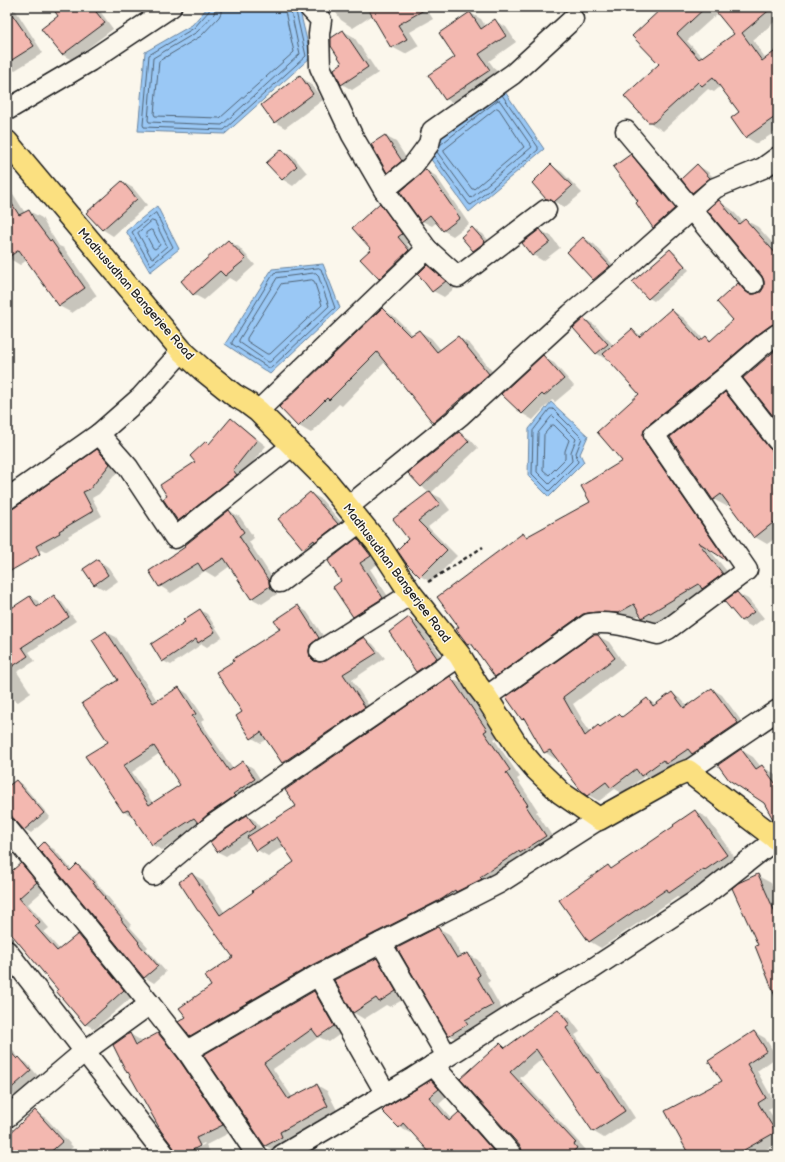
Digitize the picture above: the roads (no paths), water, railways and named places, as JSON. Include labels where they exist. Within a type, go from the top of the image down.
[{"type":"main road","name":"Madhusudhan Bangerjee Road","points":[[7,142],[182,351],[234,395],[258,411],[319,472],[379,545],[411,594],[460,656],[519,749],[536,769],[561,793],[599,819]]},
{"type":"main road","points":[[599,819],[676,776],[688,771],[777,840]]},
{"type":"street","points":[[7,110],[90,61],[172,7]]},
{"type":"street","points":[[309,7],[321,20],[318,34],[320,67],[352,135],[384,190],[427,249],[458,277],[546,210]]},
{"type":"street","points":[[384,190],[412,167],[429,144],[432,131],[513,74],[573,19]]},
{"type":"street","points":[[626,132],[753,283]]},
{"type":"street","points":[[280,582],[571,314],[614,278],[715,188],[763,168],[778,156]]},
{"type":"street","points":[[258,411],[427,249]]},
{"type":"street","points":[[486,697],[589,624],[600,622],[622,625],[658,634],[668,629],[747,570],[654,435],[778,334]]},
{"type":"street","points":[[7,499],[99,434],[141,397],[182,351]]},
{"type":"street","points":[[727,376],[778,441]]},
{"type":"street","points":[[99,434],[128,467],[175,538],[293,446]]},
{"type":"street","points":[[320,651],[411,594]]},
{"type":"street","points":[[153,875],[214,824],[460,656]]},
{"type":"street","points":[[688,771],[778,710]]},
{"type":"street","points":[[187,1051],[318,975],[499,883],[599,819]]},
{"type":"street","points":[[8,829],[187,1051],[257,1155]]},
{"type":"street","points":[[282,1155],[386,1094],[524,1008],[586,973],[705,895],[777,840]]},
{"type":"street","points":[[381,943],[440,1060],[512,1155]]},
{"type":"street","points":[[7,951],[165,1155]]},
{"type":"street","points":[[318,975],[386,1094]]},
{"type":"street","points":[[7,1117],[85,1051],[150,1004]]},
{"type":"water","points":[[208,7],[299,7],[311,57],[225,134],[138,131],[145,52],[192,25]]},
{"type":"water","points":[[501,86],[544,149],[469,212],[422,147]]},
{"type":"water","points":[[157,206],[179,249],[150,272],[126,231]]},
{"type":"water","points":[[323,264],[340,308],[270,374],[225,344],[272,269]]},
{"type":"water","points":[[551,402],[588,436],[580,454],[584,462],[549,497],[528,476],[529,429]]}]
